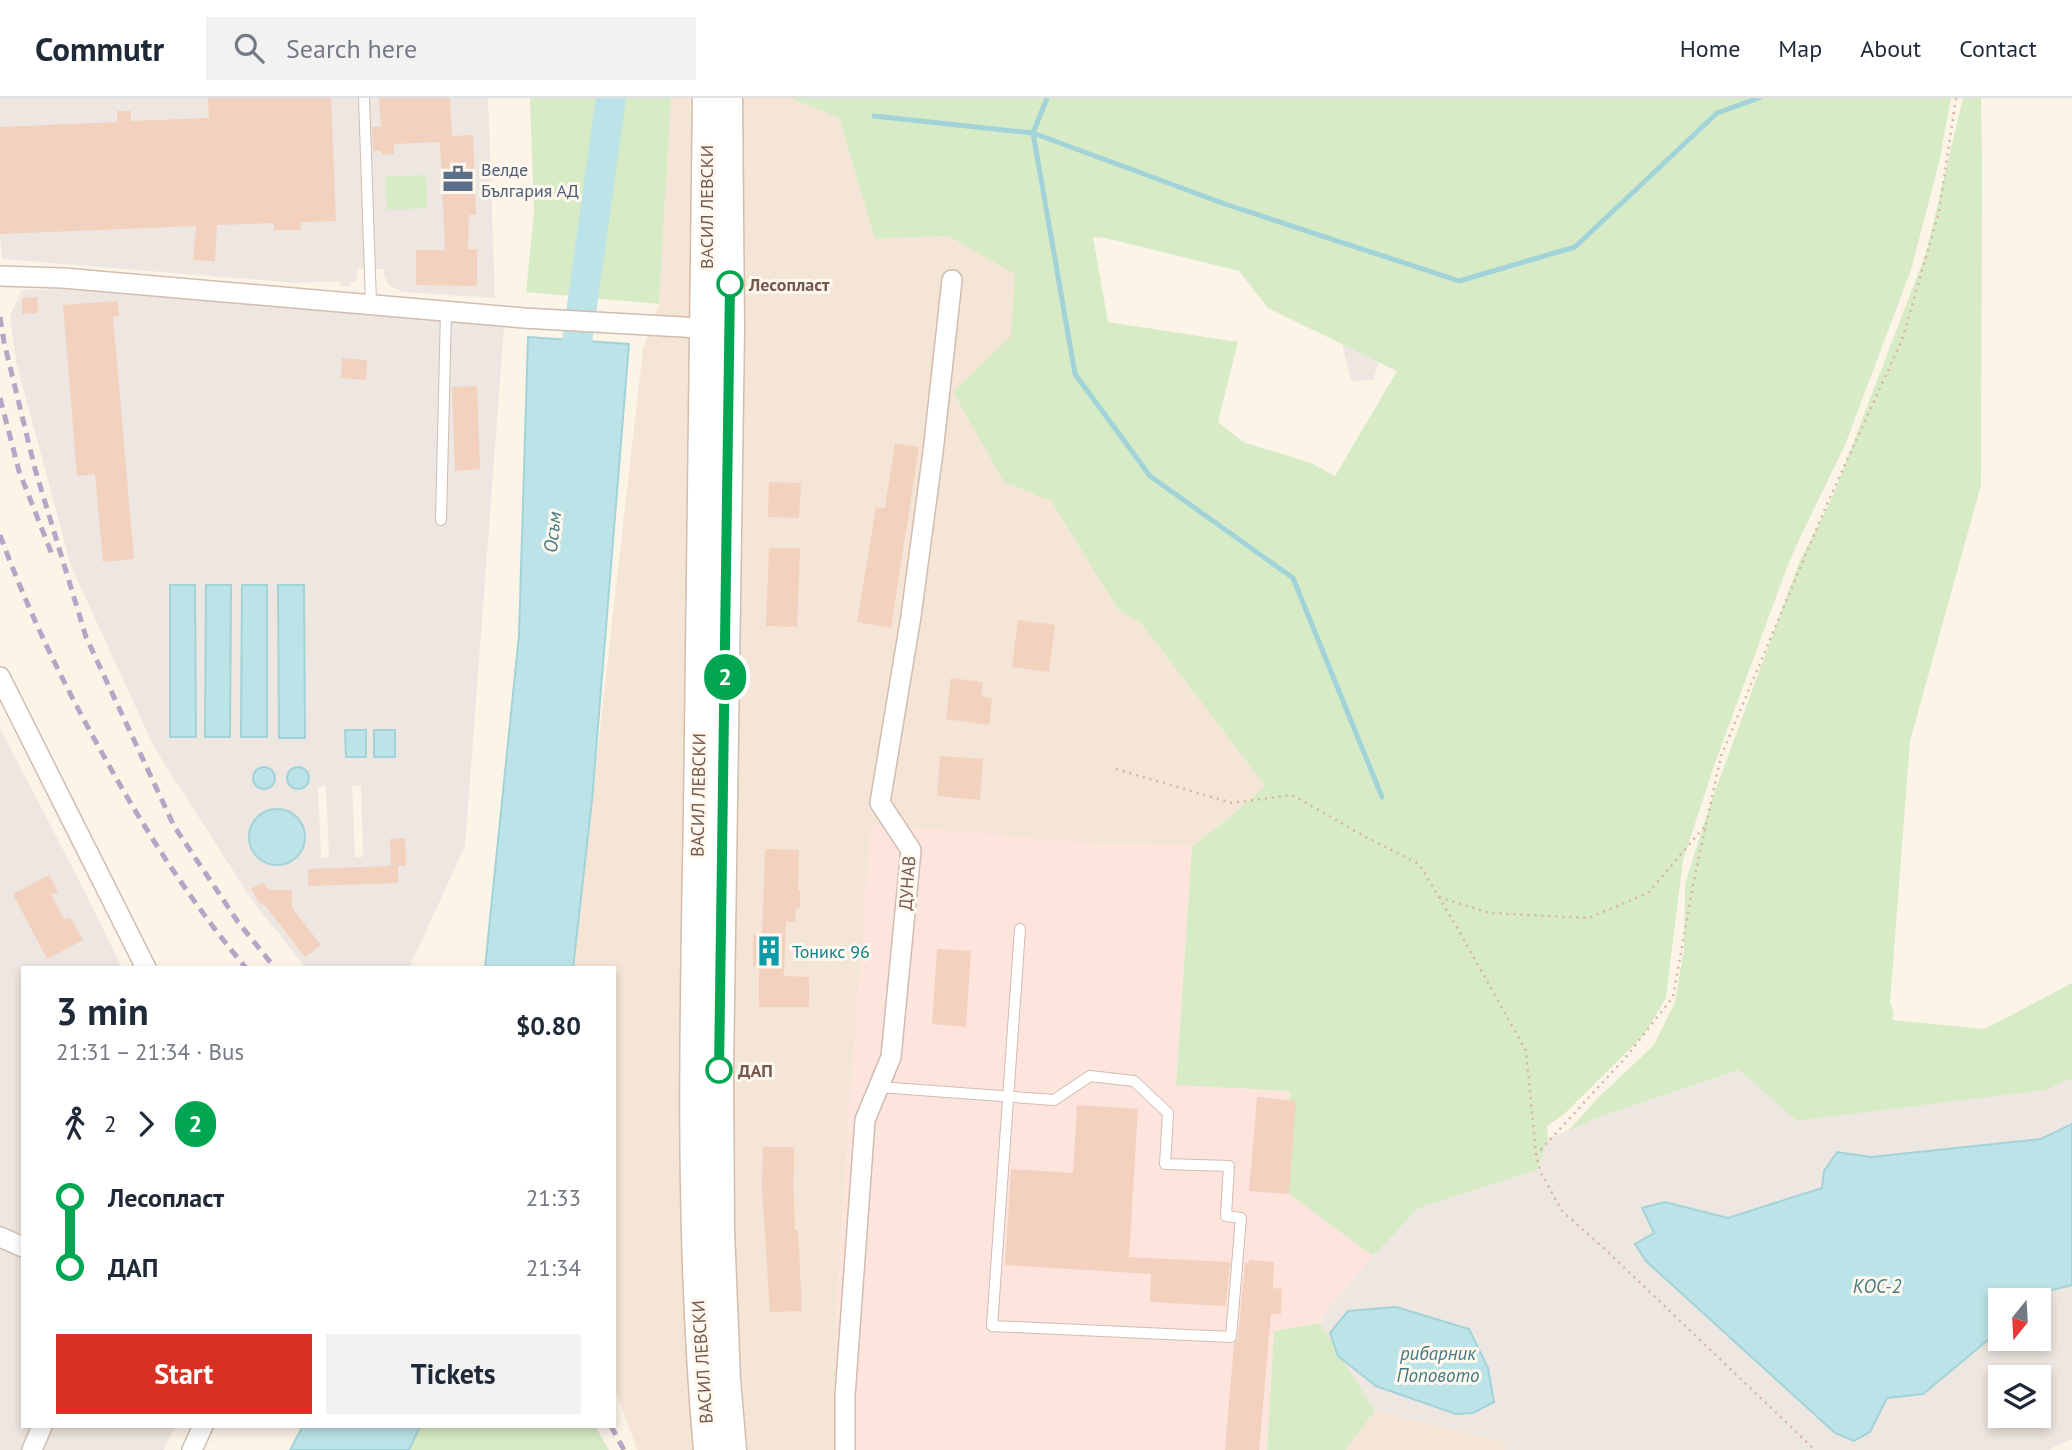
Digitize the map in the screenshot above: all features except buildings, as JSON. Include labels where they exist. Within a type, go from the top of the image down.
[{"type":"main road","name":"ВАСИЛ ЛЕВСКИ","points":[[706,98],[718,329],[719,1230],[732,1450]]},
{"type":"main road","name":"ВАСИЛ ЛЕВСКИ","points":[[708,1450],[695,1228],[694,1081],[728,98]]},
{"type":"street","points":[[0,276],[63,278],[524,318],[718,329]]},
{"type":"street","name":"ДУНАВ","points":[[845,1450],[845,1395],[865,1121],[891,1057],[911,850],[880,803],[911,616],[933,452],[951,280]]},
{"type":"street","points":[[0,677],[145,966]]},
{"type":"street","points":[[0,1237],[21,1246]]},
{"type":"street","points":[[32,1450],[41,1428]]},
{"type":"street","points":[[192,1450],[202,1428]]},
{"type":"lane","points":[[364,98],[370,303]]},
{"type":"lane","points":[[441,520],[446,310]]},
{"type":"lane","points":[[879,1087],[1007,1097],[1054,1100],[1090,1076],[1134,1081],[1168,1113],[1165,1164],[1229,1166],[1226,1216],[1241,1218],[1231,1337],[992,1326],[1007,1097],[1020,929]]},
{"type":"path","points":[[1536,1155],[1626,1057],[1673,997],[1693,885],[1721,756],[1827,504],[1902,341],[1939,212],[1956,98]]},
{"type":"path","points":[[1116,769],[1232,803],[1292,795],[1419,864],[1526,1051],[1536,1155],[1541,1173],[1562,1211],[1815,1450]]},
{"type":"path","points":[[1439,897],[1489,913],[1588,918],[1648,893],[1706,826]]},
{"type":"shaded area","name":"Велде България АД","points":[[0,98],[488,98],[495,298],[402,292],[390,286],[383,269],[357,269],[357,282],[351,282],[351,286],[341,286],[340,281],[296,283],[2,259]]},
{"type":"shaded area","points":[[671,98],[790,98],[839,118],[875,239],[948,236],[1016,274],[1004,482],[1051,501],[1119,611],[1141,623],[1265,786],[1192,846],[1087,843],[871,826],[836,1315],[847,1450],[637,1450],[616,1391],[616,966],[573,966],[643,349],[659,303]]},
{"type":"shaded area","points":[[70,289],[336,310],[504,327],[465,846],[410,966],[304,966],[252,900],[155,749],[71,566],[16,361],[10,315],[22,290]],"holes":[[[170,585],[195,737],[170,737]],[[303,585],[305,738],[280,738],[278,586]],[[326,786],[329,858],[321,858],[318,787]],[[352,786],[361,786],[363,857],[355,857]],[[267,810],[303,825],[305,833],[298,855],[285,864],[262,861],[252,850],[254,820]]]},
{"type":"shaded area","points":[[1342,344],[1379,362],[1373,380],[1351,381]]},
{"type":"shaded area","points":[[0,728],[121,966],[21,966],[21,1428],[174,1428],[164,1450],[0,1450]]},
{"type":"shaded area","points":[[871,825],[1087,843],[1192,846],[1176,1084],[1290,1091],[1280,1187],[1373,1256],[1329,1307],[1320,1323],[1274,1331],[1267,1450],[848,1450],[836,1446],[836,1315]]},
{"type":"shaded area","points":[[1740,1070],[1797,1121],[2045,1090],[2072,1078],[2072,1439],[2050,1450],[1507,1450],[1502,1441],[1375,1411],[1320,1323],[1329,1307],[1419,1208],[1537,1170],[1548,1139],[1596,1118]]},
{"type":"shaded area","points":[[1375,1411],[1502,1441],[1507,1450],[1345,1450]]},
{"type":"green space","points":[[530,98],[671,98],[659,304],[526,292],[534,213]]},
{"type":"green space","points":[[790,98],[1951,98],[1939,163],[1911,270],[1845,445],[1786,570],[1715,763],[1683,860],[1666,998],[1644,1035],[1563,1115],[1547,1126],[1548,1139],[1537,1170],[1419,1208],[1373,1256],[1280,1187],[1290,1091],[1176,1085],[1192,846],[1265,786],[1141,623],[1119,611],[1051,501],[1004,482],[953,392],[1011,336],[1015,274],[948,236],[875,239],[839,118]],"holes":[[[1093,237],[1239,271],[1268,308],[1397,371],[1335,476],[1311,463],[1243,442],[1218,422],[1238,342],[1108,322]]]},
{"type":"green space","points":[[1963,98],[1981,98],[1981,485],[1910,741],[1890,1003],[1894,1013],[1892,1020],[1985,1029],[2072,983],[2072,1078],[2045,1090],[1797,1121],[1739,1070],[1596,1118],[1568,1131],[1599,1097],[1654,1045],[1675,1002],[1684,949],[1685,884],[1710,805],[1799,563],[1832,498],[1926,253]]},
{"type":"green space","points":[[426,175],[427,208],[387,210],[385,177]]},
{"type":"green space","points":[[1320,1323],[1375,1411],[1345,1450],[1267,1450],[1274,1331]]},
{"type":"green space","points":[[419,1428],[596,1428],[609,1450],[409,1450]]},
{"type":"water","points":[[528,337],[629,344],[592,800],[573,966],[485,966],[519,635]]},
{"type":"water","points":[[170,585],[195,585],[196,737],[170,737]]},
{"type":"water","points":[[206,585],[231,585],[230,737],[205,737]]},
{"type":"water","points":[[242,585],[267,585],[267,737],[241,737]]},
{"type":"water","points":[[278,585],[304,585],[305,738],[279,738]]},
{"type":"water","points":[[345,730],[366,730],[366,757],[346,757]]},
{"type":"water","points":[[374,730],[395,730],[395,757],[374,757]]},
{"type":"water","points":[[264,767],[272,770],[275,778],[272,786],[264,789],[256,786],[253,778],[256,770]]},
{"type":"water","points":[[298,767],[306,770],[309,778],[306,786],[298,789],[290,786],[287,778],[290,770]]},
{"type":"water","points":[[272,809],[282,809],[297,817],[303,826],[303,848],[297,857],[282,865],[272,865],[254,853],[249,842],[249,832],[261,814]]},
{"type":"water","name":"КОС-2","points":[[2072,1124],[2072,1285],[2051,1290],[2051,1288],[1988,1288],[1988,1340],[1923,1394],[1887,1398],[1870,1432],[1854,1441],[1835,1433],[1646,1261],[1635,1244],[1654,1233],[1642,1208],[1665,1202],[1728,1218],[1822,1188],[1824,1171],[1837,1152],[1871,1157],[2041,1139]]},
{"type":"water","name":"рибарник Поповото","points":[[1396,1307],[1469,1329],[1488,1368],[1494,1402],[1473,1413],[1456,1414],[1376,1386],[1338,1356],[1330,1333],[1348,1311]]},
{"type":"water","points":[[302,1428],[419,1428],[409,1450],[290,1450]]},
{"type":"waterway","name":"Осъм","points":[[572,378],[611,98]]},
{"type":"waterway","points":[[874,116],[1033,133],[1047,98]]},
{"type":"waterway","points":[[1382,797],[1293,578],[1150,476],[1075,374],[1033,133],[1225,204],[1459,281],[1575,247],[1717,113],[1759,98]]},
{"type":"railway","points":[[0,317],[35,469],[86,637],[174,826],[238,922],[273,966]]},
{"type":"railway","points":[[0,398],[19,471],[53,557]]},
{"type":"railway","points":[[0,535],[44,640],[112,772],[184,887],[244,966]]},
{"type":"railway","points":[[612,1428],[624,1450]]},
{"type":"bus line","name":"2","points":[[719,1070],[730,284]]},
{"type":"place","name":"Велде България АД","points":[[458,179]]},
{"type":"place","name":"Лесопласт","points":[[730,284]]},
{"type":"place","name":"Тоникс 96","points":[[769,951]]},
{"type":"place","name":"ДАП","points":[[719,1070]]}]
